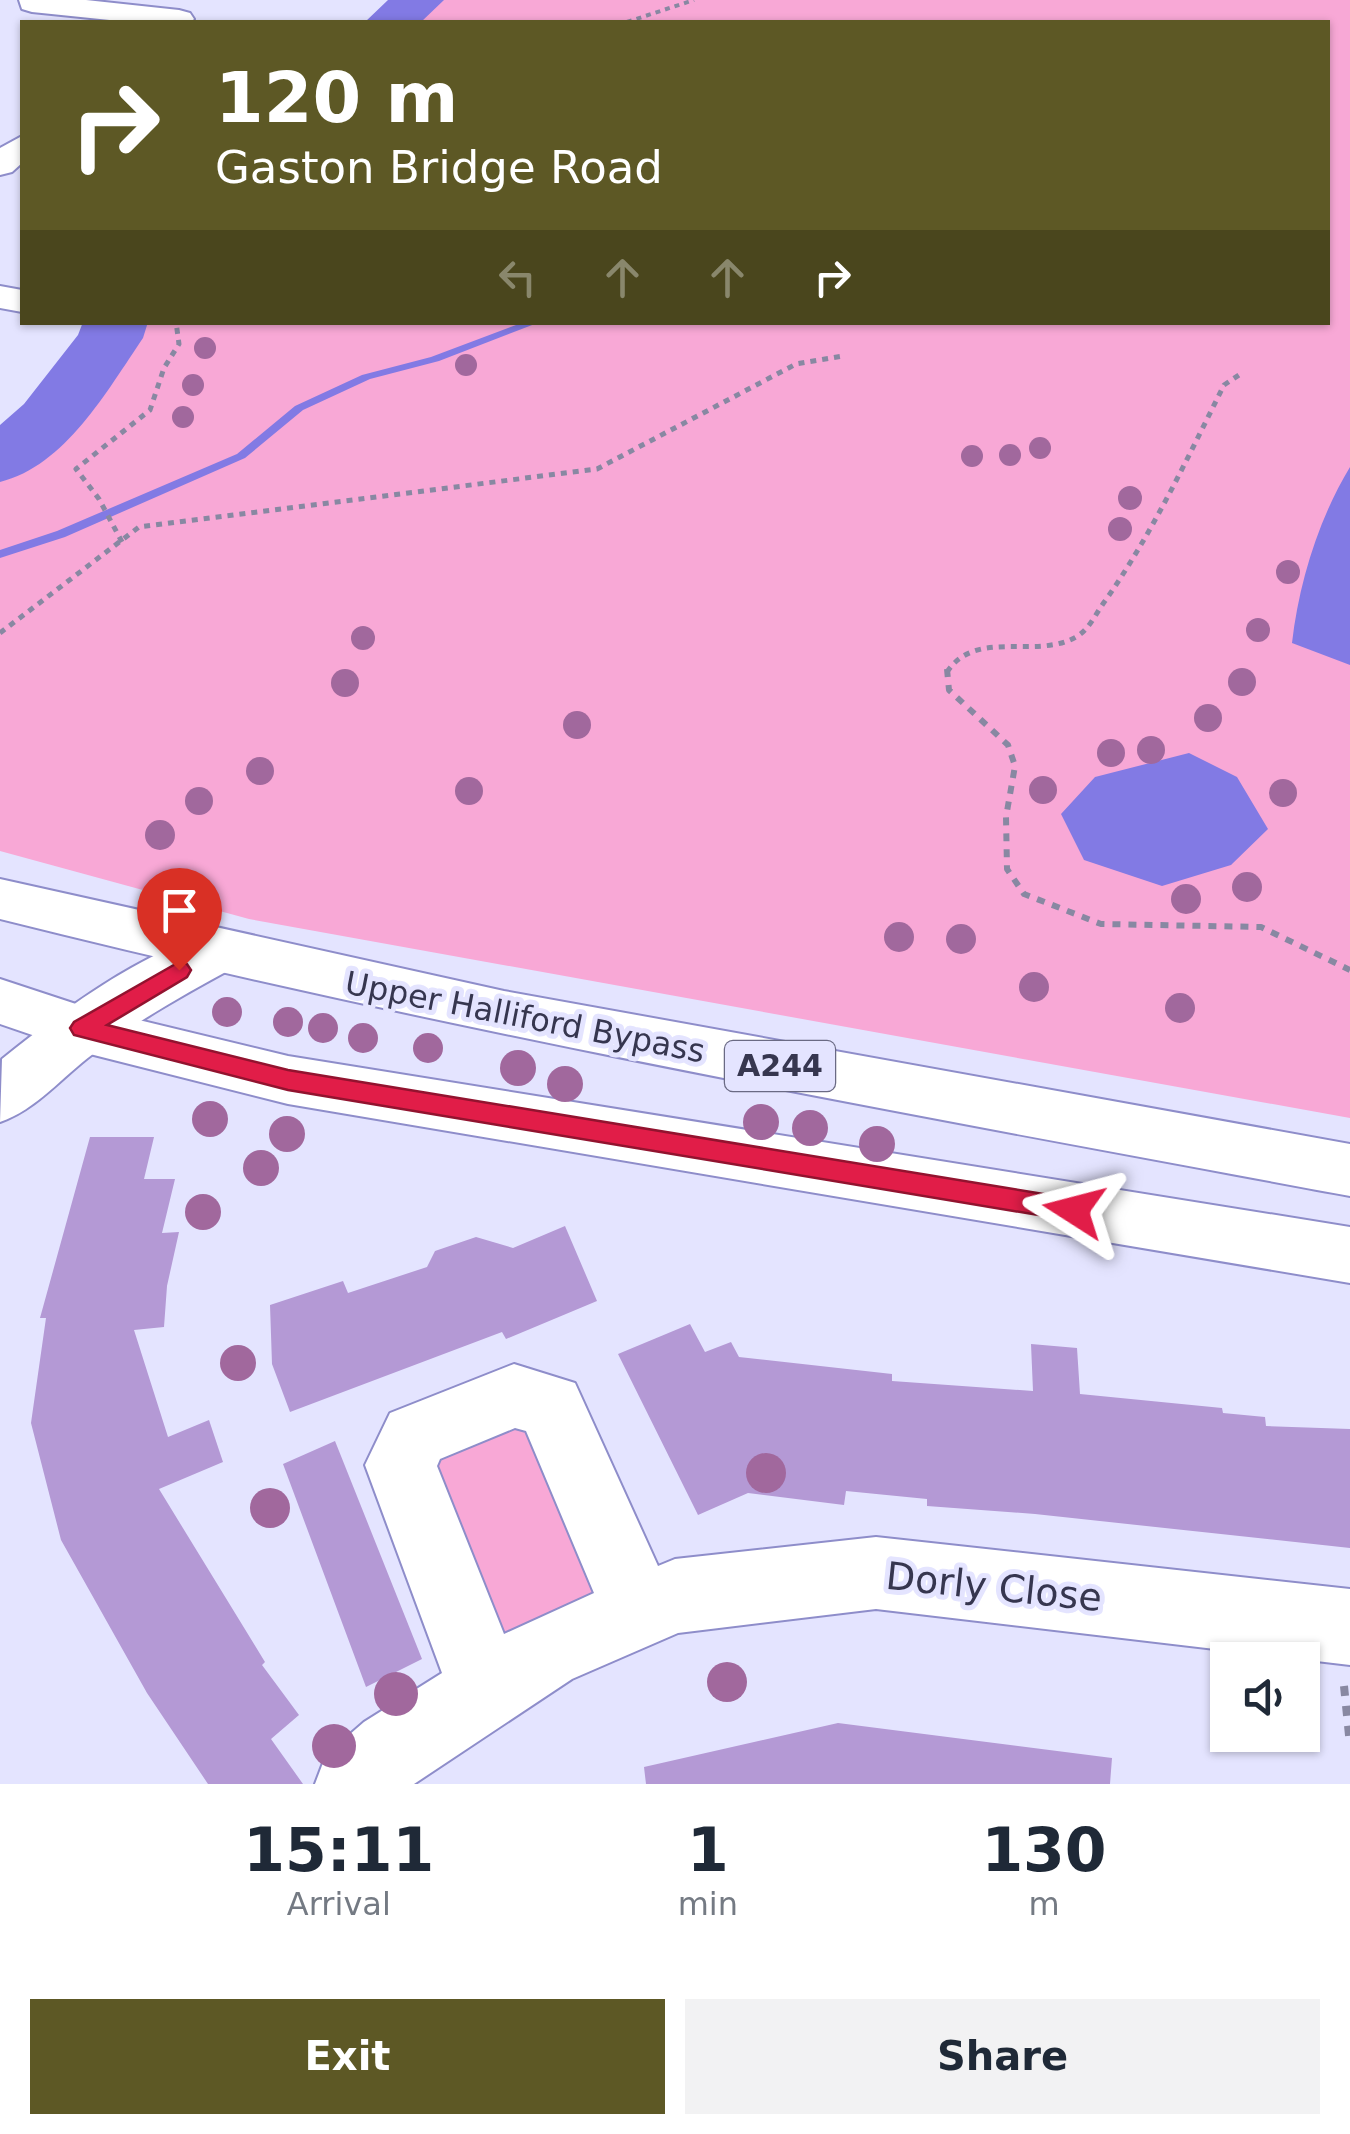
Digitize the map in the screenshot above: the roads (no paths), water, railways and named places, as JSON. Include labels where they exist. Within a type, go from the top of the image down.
[{"type":"main road","points":[[180,20],[203,0]]},
{"type":"main road","points":[[28,6],[169,20]]},
{"type":"main road","points":[[0,165],[20,148]]},
{"type":"main road","name":"Upper Halliford Bypass","points":[[0,899],[213,953],[482,1012],[1350,1170]]},
{"type":"main road","points":[[0,1098],[82,1028],[145,988],[213,953]]},
{"type":"main road","points":[[0,1001],[82,1028],[288,1080],[1350,1255]]},
{"type":"main road","points":[[487,1688],[401,1465],[414,1436],[514,1396],[550,1406],[640,1610]]},
{"type":"main road","name":"Dorly Close","points":[[355,1784],[392,1750],[545,1652],[676,1596],[876,1573],[1350,1627]]},
{"type":"waterway","points":[[393,20],[419,0]]},
{"type":"waterway","points":[[0,461],[49,419],[110,338],[115,325]]},
{"type":"waterway","points":[[0,554],[61,534],[241,456],[299,408],[366,377],[435,359],[527,325]]}]
